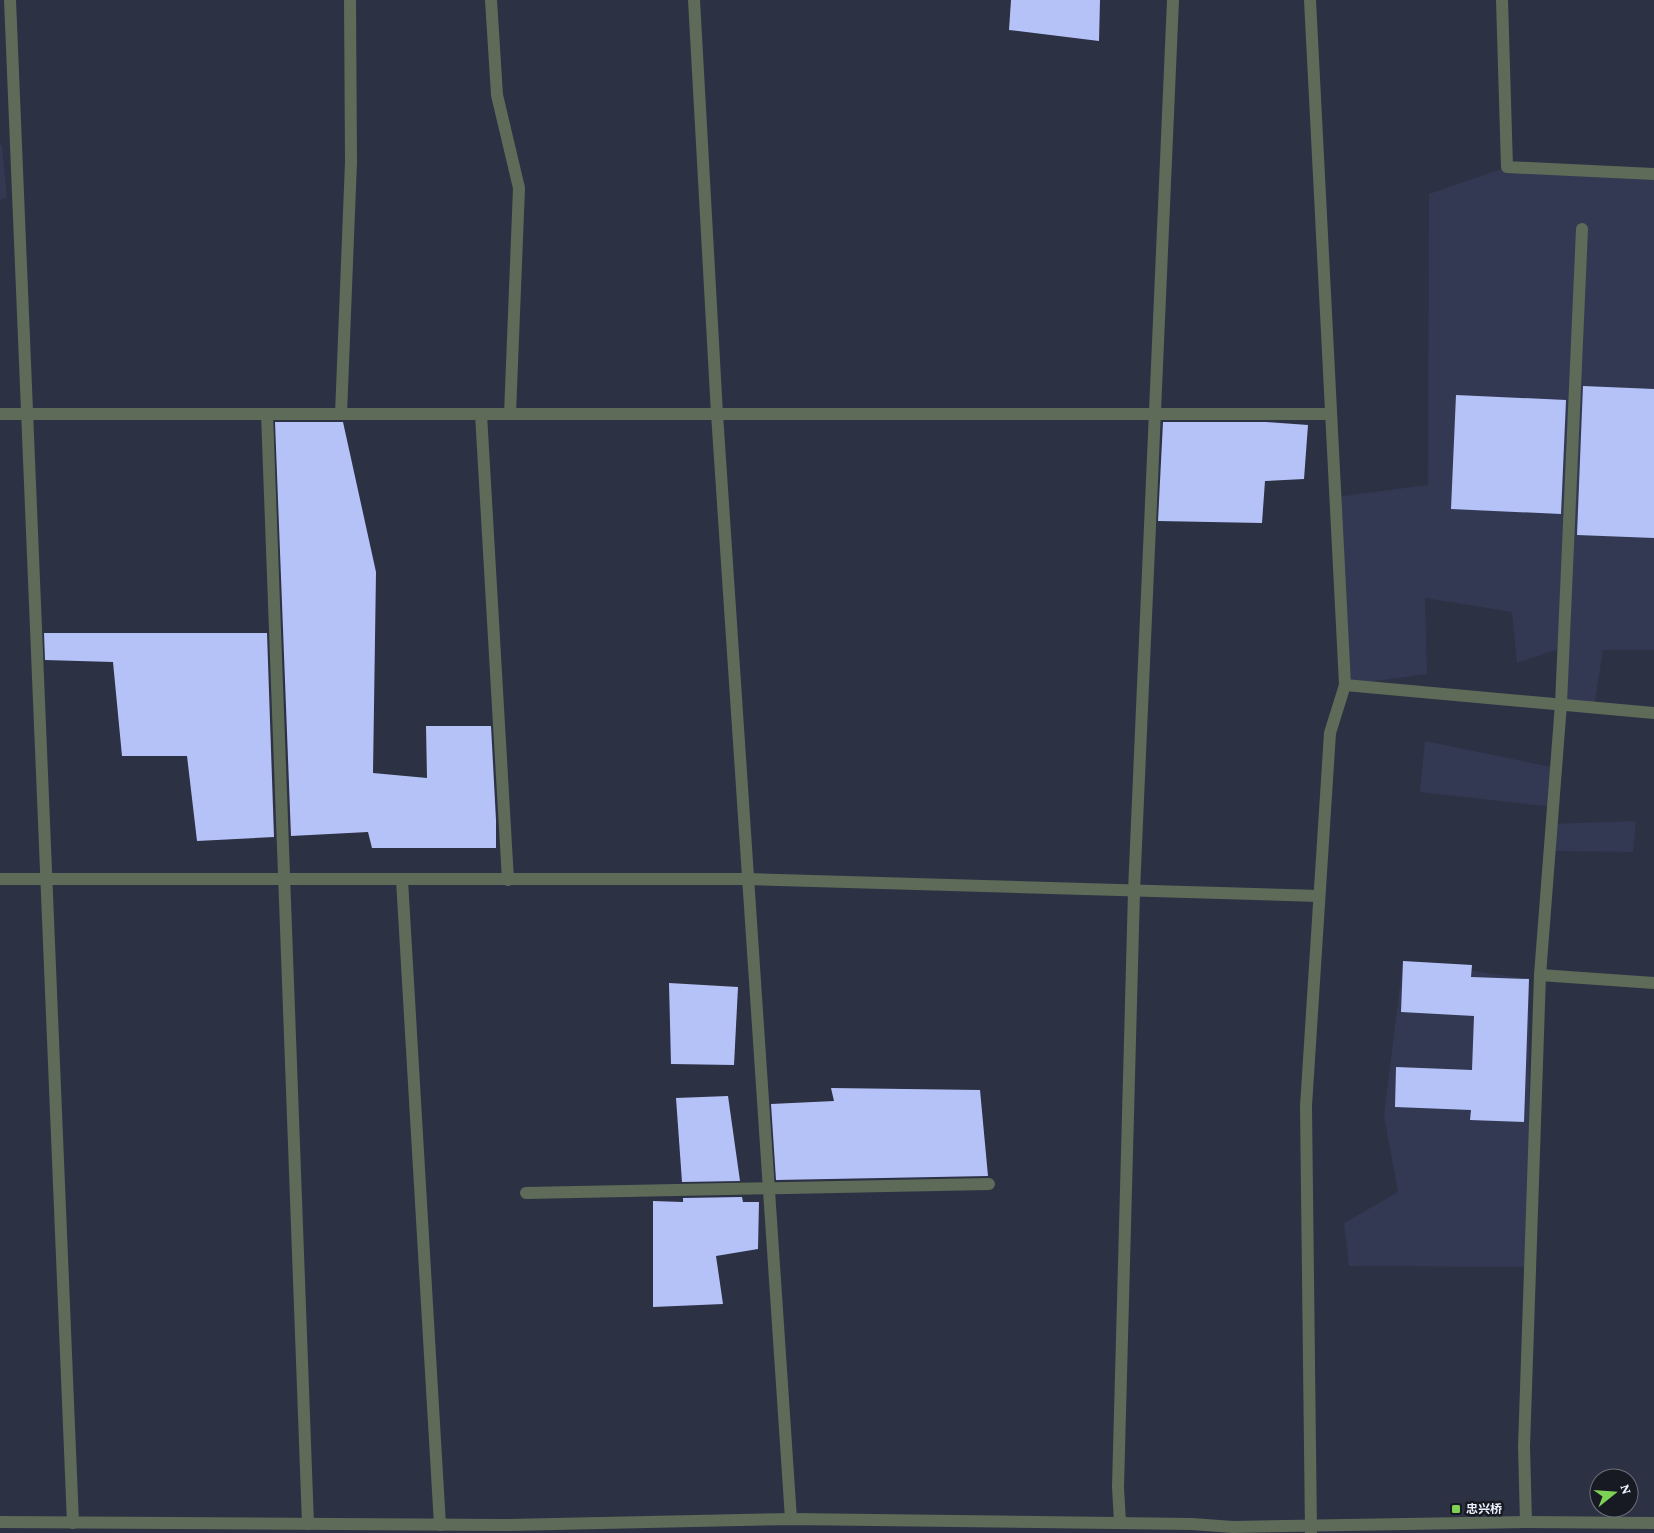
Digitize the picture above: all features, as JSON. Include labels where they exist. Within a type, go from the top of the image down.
[{"type":"street","points":[[10,0],[6,60],[27,414],[73,1523]]},
{"type":"street","points":[[341,414],[351,162],[350,0]]},
{"type":"street","points":[[491,0],[497,95],[519,188],[510,414]]},
{"type":"street","points":[[694,0],[717,414],[791,1519]]},
{"type":"street","points":[[1120,1522],[1118,1487],[1134,891],[1173,0]]},
{"type":"street","points":[[1310,0],[1345,685],[1330,733],[1306,1106],[1311,1529]]},
{"type":"street","points":[[1502,0],[1507,168],[1654,174]]},
{"type":"street","points":[[1526,1522],[1524,1447],[1540,975],[1561,704],[1582,229]]},
{"type":"street","points":[[0,414],[1331,414]]},
{"type":"street","points":[[267,414],[308,1524]]},
{"type":"street","points":[[481,414],[508,880]]},
{"type":"street","points":[[1345,685],[1654,713]]},
{"type":"street","points":[[0,879],[749,879],[1319,896]]},
{"type":"street","points":[[402,880],[440,1525]]},
{"type":"street","points":[[1540,975],[1654,983]]},
{"type":"street","points":[[526,1193],[989,1184]]},
{"type":"street","points":[[0,1522],[440,1525],[791,1519],[1120,1522],[1192,1524],[1233,1528],[1311,1529],[1526,1522],[1654,1523]]},
{"type":"shaded area","points":[[0,145],[2,145],[7,198],[0,200]]},
{"type":"shaded area","points":[[1507,167],[1654,174],[1654,650],[1603,650],[1594,707],[1561,704],[1564,647],[1517,663],[1512,612],[1425,598],[1427,674],[1345,685],[1336,497],[1428,485],[1429,194]]},
{"type":"shaded area","points":[[1425,741],[1556,768],[1553,807],[1420,792]]},
{"type":"shaded area","points":[[1636,821],[1633,852],[1550,851],[1552,824]]},
{"type":"shaded area","points":[[1403,961],[1529,979],[1530,1267],[1349,1266],[1344,1223],[1398,1192],[1384,1116]]},
{"type":"building","points":[[1011,0],[1100,0],[1099,41],[1009,30]]},
{"type":"building","points":[[1583,386],[1654,389],[1654,538],[1577,535]]},
{"type":"building","points":[[1456,395],[1566,400],[1561,514],[1451,509]]},
{"type":"building","points":[[275,422],[343,422],[376,572],[373,773],[427,778],[426,726],[491,726],[496,848],[372,848],[368,832],[291,836]]},
{"type":"building","points":[[1163,422],[1266,422],[1308,425],[1304,479],[1265,481],[1262,523],[1158,521]]},
{"type":"building","points":[[44,633],[267,633],[274,837],[197,841],[187,756],[122,756],[113,662],[45,660]]},
{"type":"building","points":[[1403,961],[1472,965],[1471,977],[1529,979],[1524,1122],[1470,1120],[1471,1110],[1395,1107],[1396,1067],[1472,1070],[1474,1016],[1401,1012]]},
{"type":"building","points":[[669,983],[738,987],[734,1065],[671,1064]]},
{"type":"building","points":[[831,1088],[980,1090],[988,1176],[776,1180],[771,1104],[834,1101]]},
{"type":"building","points":[[728,1096],[740,1181],[682,1182],[676,1098]]},
{"type":"building","points":[[742,1197],[743,1202],[759,1202],[758,1249],[716,1256],[723,1304],[653,1307],[653,1201],[683,1202],[683,1198]]},
{"type":"place","name":"忠兴桥","points":[[1456,1509]]}]
